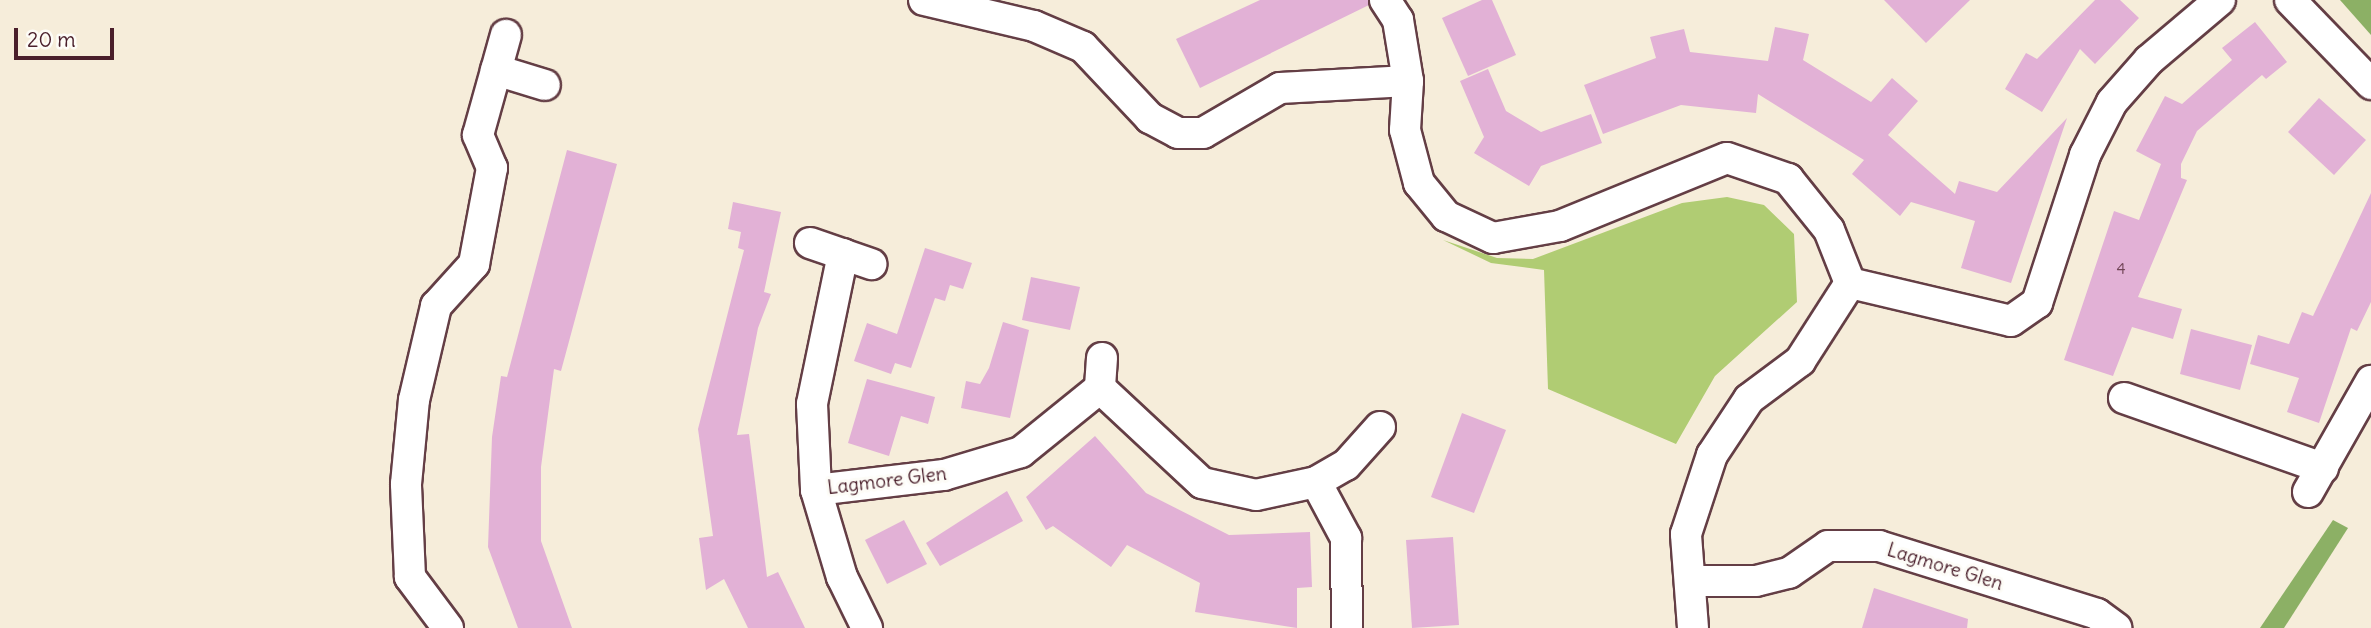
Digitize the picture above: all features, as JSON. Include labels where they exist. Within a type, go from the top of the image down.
[{"type":"street","points":[[924,0],[1034,26],[1083,47],[1150,118],[1178,133],[1203,133],[1280,88],[1408,81]]},
{"type":"street","points":[[1385,0],[1398,20],[1408,81],[1405,130],[1419,183],[1446,216],[1493,239],[1603,213],[1670,177],[1727,159],[1788,179],[1829,230],[1850,283]]},
{"type":"street","points":[[1850,283],[2011,321],[2036,303],[2085,155],[2112,102],[2150,60],[2220,0]]},
{"type":"street","points":[[2290,0],[2371,84]]},
{"type":"street","points":[[447,628],[410,578],[405,484],[414,400],[436,306],[474,264],[492,168],[478,135],[506,34]]},
{"type":"street","points":[[496,70],[545,85]]},
{"type":"street","points":[[810,243],[871,264]]},
{"type":"street","name":"Lagmore Glen","points":[[842,254],[812,404],[816,489],[842,577],[867,628]]},
{"type":"street","points":[[1693,628],[1686,534],[1712,455],[1749,399],[1800,361],[1850,283]]},
{"type":"street","points":[[1102,358],[1100,388],[1202,483],[1256,495],[1316,482],[1346,465],[1380,428]]},
{"type":"street","points":[[2124,398],[2316,480],[2371,381]]},
{"type":"street","name":"Lagmore Glen","points":[[816,489],[944,475],[1021,452],[1100,388]]},
{"type":"street","points":[[1316,482],[1346,538],[1348,628]]},
{"type":"street","name":"Lagmore Glen","points":[[1691,581],[1756,582],[1789,573],[1828,546],[1879,546],[2097,614],[2116,628]]},
{"type":"green space","points":[[2340,0],[2371,0],[2371,35]]},
{"type":"green space","points":[[1727,197],[1764,205],[1794,234],[1797,302],[1715,376],[1676,444],[1548,389],[1544,270],[1491,263],[1443,240],[1497,258],[1533,259],[1682,203]]},
{"type":"green space","points":[[2333,520],[2348,528],[2284,628],[2260,628]]},
{"type":"building","points":[[1260,0],[1368,0],[1369,5],[1200,88],[1176,39]]},
{"type":"building","points":[[1482,0],[1492,0],[1516,55],[1468,76],[1442,18]]},
{"type":"building","points":[[1884,0],[1970,0],[1926,43]]},
{"type":"building","points":[[2095,0],[2120,0],[2139,18],[2095,64],[2080,49],[2042,112],[2005,89],[2026,53],[2037,59]]},
{"type":"building","points":[[2255,22],[2287,62],[2266,79],[2262,75],[2197,131],[2181,164],[2181,178],[2187,180],[2138,297],[2182,309],[2173,339],[2132,327],[2113,376],[2064,360],[2114,211],[2139,220],[2161,164],[2136,151],[2165,96],[2182,104],[2232,60],[2222,48]]},
{"type":"building","points":[[1775,27],[1809,34],[1803,60],[1871,102],[1892,78],[1918,101],[1888,135],[1955,194],[1959,181],[1997,192],[2067,118],[2011,283],[1961,268],[1975,221],[1911,202],[1900,216],[1852,174],[1864,160],[1758,94],[1756,113],[1681,105],[1603,134],[1584,85],[1656,58],[1650,37],[1684,29],[1690,52],[1768,61]]},
{"type":"building","points":[[1488,69],[1506,111],[1541,132],[1591,114],[1602,143],[1541,166],[1529,186],[1474,153],[1484,137],[1460,81]]},
{"type":"building","points":[[2319,98],[2366,140],[2334,175],[2288,132]]},
{"type":"building","points":[[567,150],[617,164],[561,371],[554,369],[541,467],[541,541],[572,628],[518,628],[488,547],[492,437],[501,376],[507,377]]},
{"type":"building","points":[[2371,193],[2371,302],[2357,331],[2351,328],[2319,423],[2287,412],[2299,378],[2250,364],[2258,335],[2289,344],[2302,312],[2313,316]]},
{"type":"building","points":[[733,202],[781,212],[764,292],[771,294],[758,328],[737,435],[749,434],[767,577],[778,572],[805,628],[748,628],[724,579],[706,590],[699,538],[713,536],[698,429],[744,250],[738,248],[741,232],[728,229]]},
{"type":"building","points":[[925,248],[972,263],[963,289],[950,285],[945,301],[935,298],[911,368],[895,363],[891,374],[854,361],[867,323],[897,334]]},
{"type":"building","points":[[1031,277],[1080,287],[1070,330],[1022,320]]},
{"type":"building","points":[[1003,322],[1029,330],[1010,418],[961,408],[966,381],[980,384],[989,368]]},
{"type":"building","points":[[2191,329],[2252,345],[2240,390],[2180,374]]},
{"type":"building","points":[[867,379],[935,397],[928,424],[901,416],[889,456],[848,443]]},
{"type":"building","points":[[1462,413],[1506,430],[1474,513],[1431,497]]},
{"type":"building","points":[[1095,436],[1146,493],[1229,535],[1310,532],[1312,587],[1297,588],[1297,628],[1195,612],[1200,583],[1127,545],[1111,567],[1053,526],[1046,530],[1026,497]]},
{"type":"building","points":[[1007,491],[1023,521],[940,566],[926,543]]},
{"type":"building","points":[[904,520],[927,564],[887,584],[865,540]]},
{"type":"building","points":[[1453,537],[1459,625],[1412,628],[1406,540]]},
{"type":"building","points":[[1874,588],[1968,619],[1967,628],[1862,628]]}]
